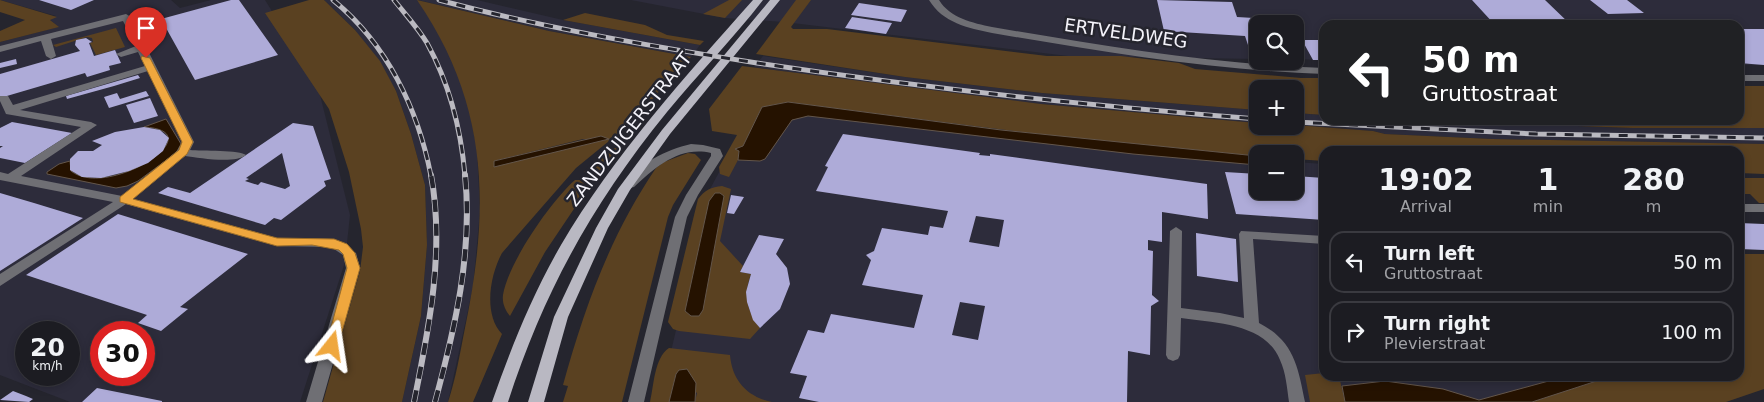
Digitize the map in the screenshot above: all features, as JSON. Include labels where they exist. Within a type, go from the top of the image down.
[{"type":"main road","name":"ZANDZUIGERSTRAAT","points":[[500,402],[527,327],[551,276],[578,226],[646,131],[758,0]]},
{"type":"main road","name":"ZANDZUIGERSTRAAT","points":[[536,402],[561,316],[602,228],[624,189],[666,132],[775,0]]},
{"type":"street","name":"ERTVELDWEG","points":[[934,0],[937,6],[949,16],[976,25],[1111,51],[1250,66],[1319,71]]},
{"type":"street","points":[[0,49],[126,17],[188,142],[184,152],[124,200],[0,281]]},
{"type":"street","points":[[45,38],[51,56]]},
{"type":"street","points":[[122,54],[141,48]]},
{"type":"street","points":[[9,110],[150,67]]},
{"type":"street","points":[[1744,78],[1764,78]]},
{"type":"street","points":[[4,98],[10,112],[91,125],[5,177]]},
{"type":"street","points":[[624,189],[667,154],[694,147],[716,151],[717,156],[692,195],[681,217],[636,402]]},
{"type":"street","points":[[184,152],[208,156],[240,155]]},
{"type":"street","points":[[5,177],[124,200],[277,242],[334,243],[349,253],[354,268],[314,402]]},
{"type":"street","points":[[1744,208],[1764,208]]},
{"type":"street","points":[[1173,356],[1176,231]]},
{"type":"street","points":[[1252,325],[1246,234],[1319,240]]},
{"type":"street","points":[[1174,312],[1252,325],[1266,332],[1286,354],[1292,372],[1296,402]]},
{"type":"shaded area","points":[[0,0],[171,0],[180,8],[211,0],[265,0],[317,83],[350,215],[345,262],[300,402],[70,402],[29,386],[80,386],[80,321],[15,321],[15,381],[0,375],[0,42],[58,27],[50,20],[56,16]]},
{"type":"shaded area","points":[[0,0],[57,17],[50,20],[59,27],[0,42],[0,31],[25,20],[0,12]]},
{"type":"shaded area","points":[[309,0],[324,0],[355,30],[380,61],[396,91],[411,134],[425,185],[427,245],[421,316],[402,402],[323,402],[360,271],[363,247],[349,172],[329,109],[265,13]]},
{"type":"shaded area","points":[[324,0],[418,0],[433,23],[450,56],[467,98],[477,149],[480,211],[473,287],[448,402],[402,402],[421,316],[427,245],[425,185],[411,134],[396,91],[355,30]]},
{"type":"shaded area","points":[[417,0],[549,31],[691,57],[677,70],[636,119],[576,168],[502,253],[494,272],[490,305],[496,326],[502,334],[473,402],[448,402],[458,365],[473,283],[480,199],[477,158],[470,118],[458,79],[441,39]],"holes":[[[583,139],[608,139],[494,166],[494,161]]]},
{"type":"shaded area","points":[[418,0],[477,0],[563,20],[700,45],[691,57],[549,31]]},
{"type":"shaded area","points":[[631,0],[1764,0],[1764,65],[1744,65],[1744,20],[1319,20],[1319,60],[1304,59],[1304,15],[1249,15],[1249,59],[1068,56],[784,22],[725,18]]},
{"type":"shaded area","points":[[729,0],[742,0],[725,18],[703,14]]},
{"type":"shaded area","points":[[796,0],[811,0],[791,27],[793,29],[827,29],[1047,56],[1121,56],[1179,63],[1195,69],[1319,78],[1319,115],[1304,114],[1304,80],[1249,80],[1249,109],[1042,93],[905,77],[756,54]]},
{"type":"shaded area","points":[[585,13],[645,25],[667,35],[704,41],[700,45],[563,20]]},
{"type":"shaded area","points":[[116,28],[125,47],[96,55],[90,43],[93,42],[92,38],[87,37],[56,47],[53,45]]},
{"type":"shaded area","points":[[763,56],[905,77],[1042,93],[1249,109],[1249,122],[1041,104],[900,88],[754,67]]},
{"type":"shaded area","points":[[742,66],[1041,104],[1249,122],[1249,135],[1304,135],[1304,126],[1373,131],[1385,134],[1492,139],[1764,144],[1764,174],[1744,173],[1744,146],[1319,146],[1319,161],[1304,160],[1304,145],[1249,145],[1249,155],[1081,139],[788,102],[762,107],[743,146],[736,149],[739,151],[738,160],[729,177],[720,174],[719,167],[737,135],[712,131],[709,109]]},
{"type":"shaded area","points":[[1744,86],[1764,86],[1764,128],[1632,128],[1553,125],[1744,125]]},
{"type":"shaded area","points":[[788,102],[1001,130],[1249,155],[1249,164],[1133,154],[808,116],[792,120],[765,159],[760,161],[738,160],[739,151],[735,149],[743,146],[762,107]]},
{"type":"shaded area","points":[[755,105],[993,134],[1249,159],[1249,200],[1304,200],[1304,163],[1319,164],[1319,381],[1702,381],[1668,402],[659,402],[709,191]]},
{"type":"shaded area","points":[[1304,114],[1319,115],[1319,125],[1553,125],[1632,128],[1764,128],[1764,144],[1492,139],[1385,134],[1373,131],[1304,126]]},
{"type":"shaded area","points":[[166,119],[181,144],[176,153],[138,181],[116,188],[47,174],[47,172],[59,164],[70,161],[71,171],[88,178],[108,177],[129,171],[148,161],[162,150],[168,140],[163,131],[144,127]]},
{"type":"shaded area","points":[[601,136],[609,139],[494,167],[494,161]]},
{"type":"shaded area","points":[[620,145],[599,174],[584,172],[603,155]]},
{"type":"shaded area","points":[[688,153],[695,154],[701,160],[673,205],[668,217],[622,402],[563,402],[568,386],[563,385],[580,327],[600,272],[625,219],[656,168],[664,162]]},
{"type":"shaded area","points":[[1744,178],[1764,178],[1764,203],[1759,203],[1750,194],[1744,194]]},
{"type":"shaded area","points":[[575,180],[588,180],[590,185],[545,252],[510,316],[504,306],[503,295],[513,266],[543,217]]},
{"type":"shaded area","points":[[722,186],[731,189],[720,241],[743,266],[740,272],[751,274],[747,289],[749,309],[760,328],[750,339],[679,331],[673,329],[668,322],[698,199],[703,193]]},
{"type":"shaded area","points":[[715,193],[720,193],[724,196],[703,310],[699,316],[691,316],[685,311],[709,201]]},
{"type":"shaded area","points":[[1744,254],[1764,254],[1764,389],[1726,402],[1532,402],[1597,381],[1744,381]]},
{"type":"shaded area","points":[[669,348],[730,355],[734,372],[742,386],[755,396],[772,402],[695,402],[697,393],[676,374],[669,402],[650,402],[657,365],[660,358]]},
{"type":"shaded area","points":[[687,369],[696,383],[695,402],[669,402],[676,374],[679,370]]},
{"type":"shaded area","points":[[1319,374],[1319,381],[1340,381],[1345,402],[1310,402],[1305,375]]},
{"type":"shaded area","points":[[1385,381],[1443,389],[1479,400],[1549,381],[1597,381],[1532,402],[1345,402],[1342,386]]},
{"type":"building","points":[[39,0],[94,0],[71,10]]},
{"type":"building","points":[[231,0],[239,0],[278,55],[195,80],[161,19]]},
{"type":"building","points":[[1157,0],[1232,2],[1237,17],[1249,18],[1249,48],[1245,36],[1164,31]]},
{"type":"building","points":[[1472,0],[1545,0],[1566,20],[1490,20]]},
{"type":"building","points":[[1590,0],[1627,0],[1644,13],[1608,14]]},
{"type":"building","points":[[859,3],[907,10],[901,22],[851,15]]},
{"type":"building","points":[[852,17],[892,23],[886,34],[845,28]]},
{"type":"building","points":[[1744,29],[1764,29],[1764,65],[1744,63]]},
{"type":"building","points":[[86,38],[92,42],[89,43],[94,56],[115,50],[121,63],[109,66],[110,70],[87,77],[85,73],[0,98],[0,74],[80,51],[75,45],[76,40]]},
{"type":"building","points":[[1304,40],[1319,40],[1319,60],[1313,60]]},
{"type":"building","points":[[16,59],[17,64],[0,68],[0,63]]},
{"type":"building","points":[[138,75],[140,78],[114,86],[67,99],[66,96]]},
{"type":"building","points":[[146,91],[149,96],[109,108],[104,97],[117,93],[120,99]]},
{"type":"building","points":[[150,98],[158,116],[134,123],[126,105]]},
{"type":"building","points":[[12,122],[72,133],[25,163],[0,158],[0,148],[3,146],[0,146],[0,128]]},
{"type":"building","points":[[293,123],[313,126],[331,179],[324,181],[326,186],[281,220],[274,218],[265,225],[158,193],[168,187],[190,193]],"holes":[[[282,153],[290,186],[285,189],[261,182],[258,185],[245,181],[249,179],[246,178]]]},
{"type":"building","points":[[144,127],[160,130],[169,138],[163,151],[148,163],[129,171],[101,178],[82,177],[70,170],[70,159],[78,151],[93,151],[102,145],[92,141],[115,132]]},
{"type":"building","points":[[843,134],[980,153],[979,155],[990,156],[990,154],[1207,184],[1208,219],[1162,212],[1162,242],[1148,240],[1148,250],[1153,251],[1152,295],[1159,301],[1151,306],[1150,355],[1128,351],[1127,402],[819,402],[799,398],[807,376],[790,373],[808,330],[824,333],[831,314],[914,328],[923,295],[862,285],[871,260],[866,255],[874,251],[882,228],[928,235],[930,226],[943,228],[948,211],[816,191],[828,167],[825,166]],"holes":[[[976,216],[1004,220],[999,247],[969,242]],[[960,302],[985,306],[978,340],[952,335]]]},
{"type":"building","points":[[1225,172],[1249,173],[1249,200],[1304,200],[1304,177],[1319,178],[1319,220],[1236,214]]},
{"type":"building","points":[[0,193],[34,203],[83,218],[0,271]]},
{"type":"building","points":[[731,195],[744,197],[734,214],[727,213]]},
{"type":"building","points":[[118,214],[248,254],[180,307],[188,309],[161,331],[155,329],[155,321],[140,321],[147,315],[26,275]]},
{"type":"building","points":[[1744,223],[1764,224],[1764,250],[1744,249]]},
{"type":"building","points":[[1196,233],[1236,239],[1238,282],[1197,276]]},
{"type":"building","points":[[759,235],[784,239],[776,254],[787,268],[790,284],[780,309],[760,328],[753,320],[747,302],[746,292],[751,274],[740,272]]},
{"type":"building","points":[[97,388],[162,401],[162,402],[82,402]]},
{"type":"building","points":[[13,391],[33,399],[29,402],[0,400]]},
{"type":"railway","points":[[333,0],[352,17],[369,37],[397,79],[409,102],[418,126],[431,176]]},
{"type":"railway","points":[[394,0],[416,26],[427,43],[442,75],[461,141],[465,176]]},
{"type":"railway","points":[[439,0],[597,36],[757,63],[1007,96],[1249,118]]},
{"type":"railway","points":[[1304,122],[1319,123]]},
{"type":"railway","points":[[1355,125],[1536,134],[1764,138]]},
{"type":"railway","points":[[414,402],[430,317],[436,260],[435,203],[431,175]]},
{"type":"railway","points":[[435,402],[455,318],[464,261],[467,204],[465,175]]},
{"type":"route","points":[[146,58],[188,142],[184,152],[124,200],[277,242],[334,243],[343,247],[349,253],[354,268],[332,346]]}]
